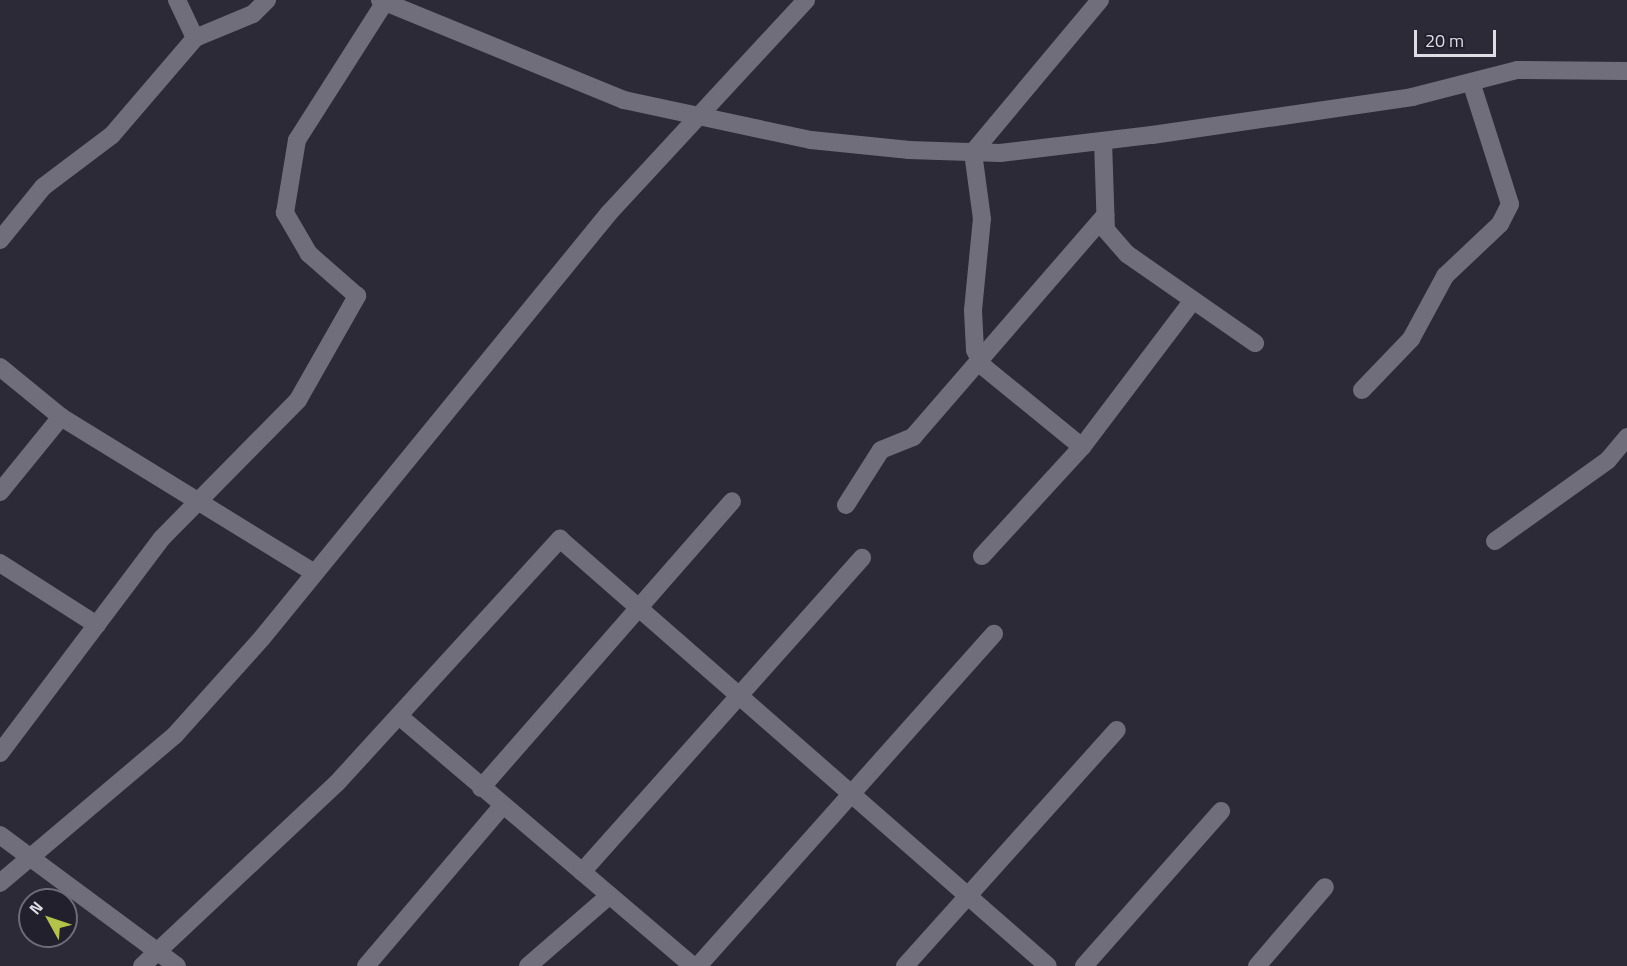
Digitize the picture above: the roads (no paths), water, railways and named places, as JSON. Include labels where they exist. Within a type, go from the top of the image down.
[{"type":"street","points":[[177,0],[195,38]]},
{"type":"street","points":[[0,240],[43,187],[112,135],[195,38],[253,14],[267,0]]},
{"type":"street","points":[[0,883],[175,735],[315,573],[609,213],[806,0]]},
{"type":"street","points":[[1082,447],[981,362],[975,350],[973,310],[982,219],[973,152],[1100,0]]},
{"type":"street","points":[[0,753],[162,538],[298,400],[357,296],[309,255],[285,213],[297,140],[383,1],[624,100],[699,114],[811,140],[973,152],[1000,153],[1103,141],[1412,96],[1517,70],[1627,71]]},
{"type":"street","points":[[1362,390],[1411,339],[1445,276],[1500,225],[1510,204],[1471,82]]},
{"type":"street","points":[[1103,141],[1106,230],[1127,254],[1255,343]]},
{"type":"street","points":[[846,505],[881,450],[914,437],[981,362],[1012,320],[1105,215]]},
{"type":"street","points":[[982,556],[1082,447],[1193,300]]},
{"type":"street","points":[[0,367],[61,417],[315,573]]},
{"type":"street","points":[[0,492],[61,417]]},
{"type":"street","points":[[1495,541],[1608,460],[1627,437]]},
{"type":"street","points":[[482,788],[732,501]]},
{"type":"street","points":[[142,966],[338,783],[560,539],[1048,966]]},
{"type":"street","points":[[582,872],[862,558]]},
{"type":"street","points":[[0,563],[97,625]]},
{"type":"street","points":[[698,966],[850,792],[994,634]]},
{"type":"street","points":[[399,716],[502,806],[693,966]]},
{"type":"street","points":[[905,966],[1117,730]]},
{"type":"street","points":[[366,966],[502,806]]},
{"type":"street","points":[[1084,966],[1221,811]]},
{"type":"street","points":[[0,835],[177,966]]},
{"type":"street","points":[[1257,966],[1325,887]]},
{"type":"street","points":[[528,966],[610,895]]}]
